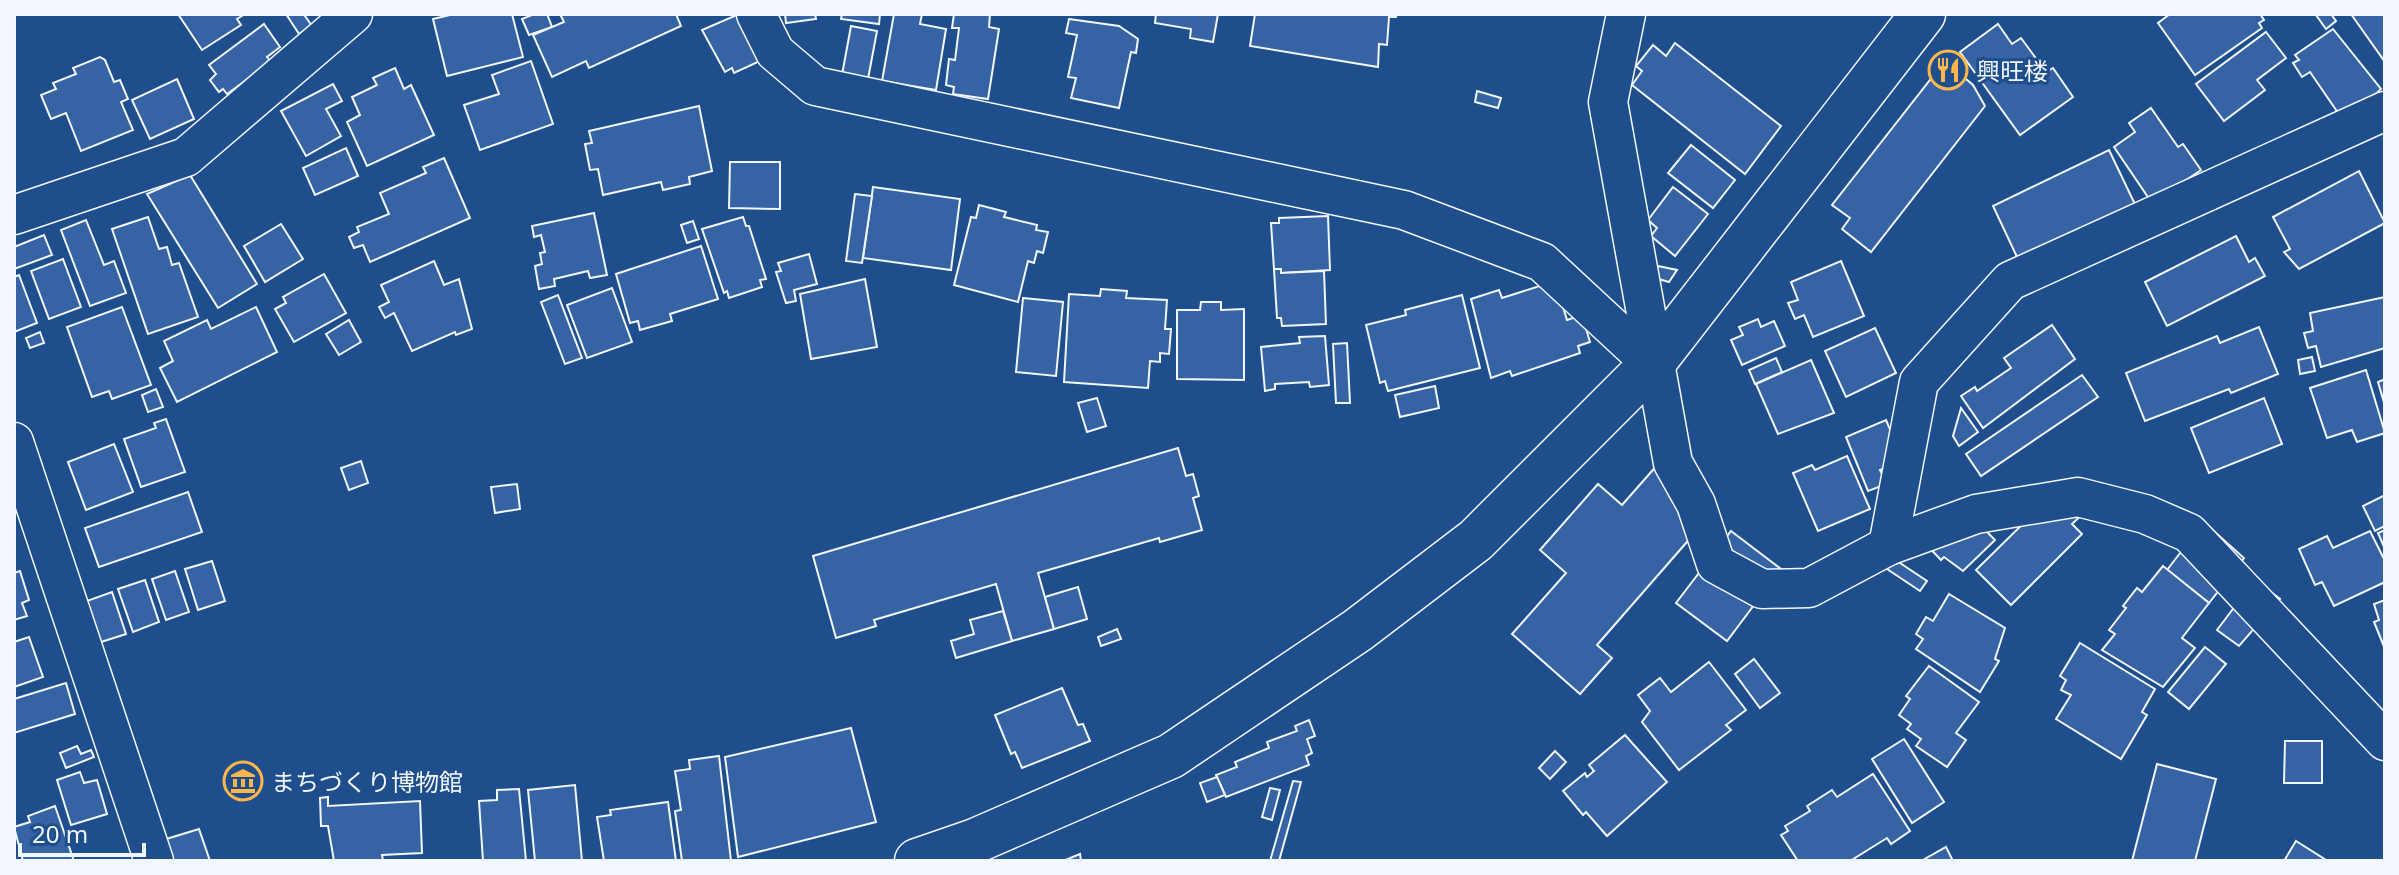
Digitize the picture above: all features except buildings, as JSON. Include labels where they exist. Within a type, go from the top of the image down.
[{"type":"street","points":[[14,215],[186,157],[353,14]]},
{"type":"street","points":[[756,14],[775,52],[815,86],[1404,210],[1542,262],[1652,364]]},
{"type":"street","points":[[1626,14],[1608,102],[1652,364],[1673,463],[1696,504],[1716,564],[1762,589],[1809,588],[1888,546],[1976,514],[2078,497],[2145,514],[2189,533],[2385,741]]},
{"type":"street","points":[[917,861],[975,841],[1171,756],[1358,630],[1476,540],[1652,364],[1923,14]]},
{"type":"street","points":[[1888,546],[1919,382],[2010,281],[2385,111]]},
{"type":"street","points":[[14,442],[154,861]]},
{"type":"place","name":"興旺楼","points":[[1948,70]]},
{"type":"place","name":"まちづくり博物館","points":[[243,781]]}]
